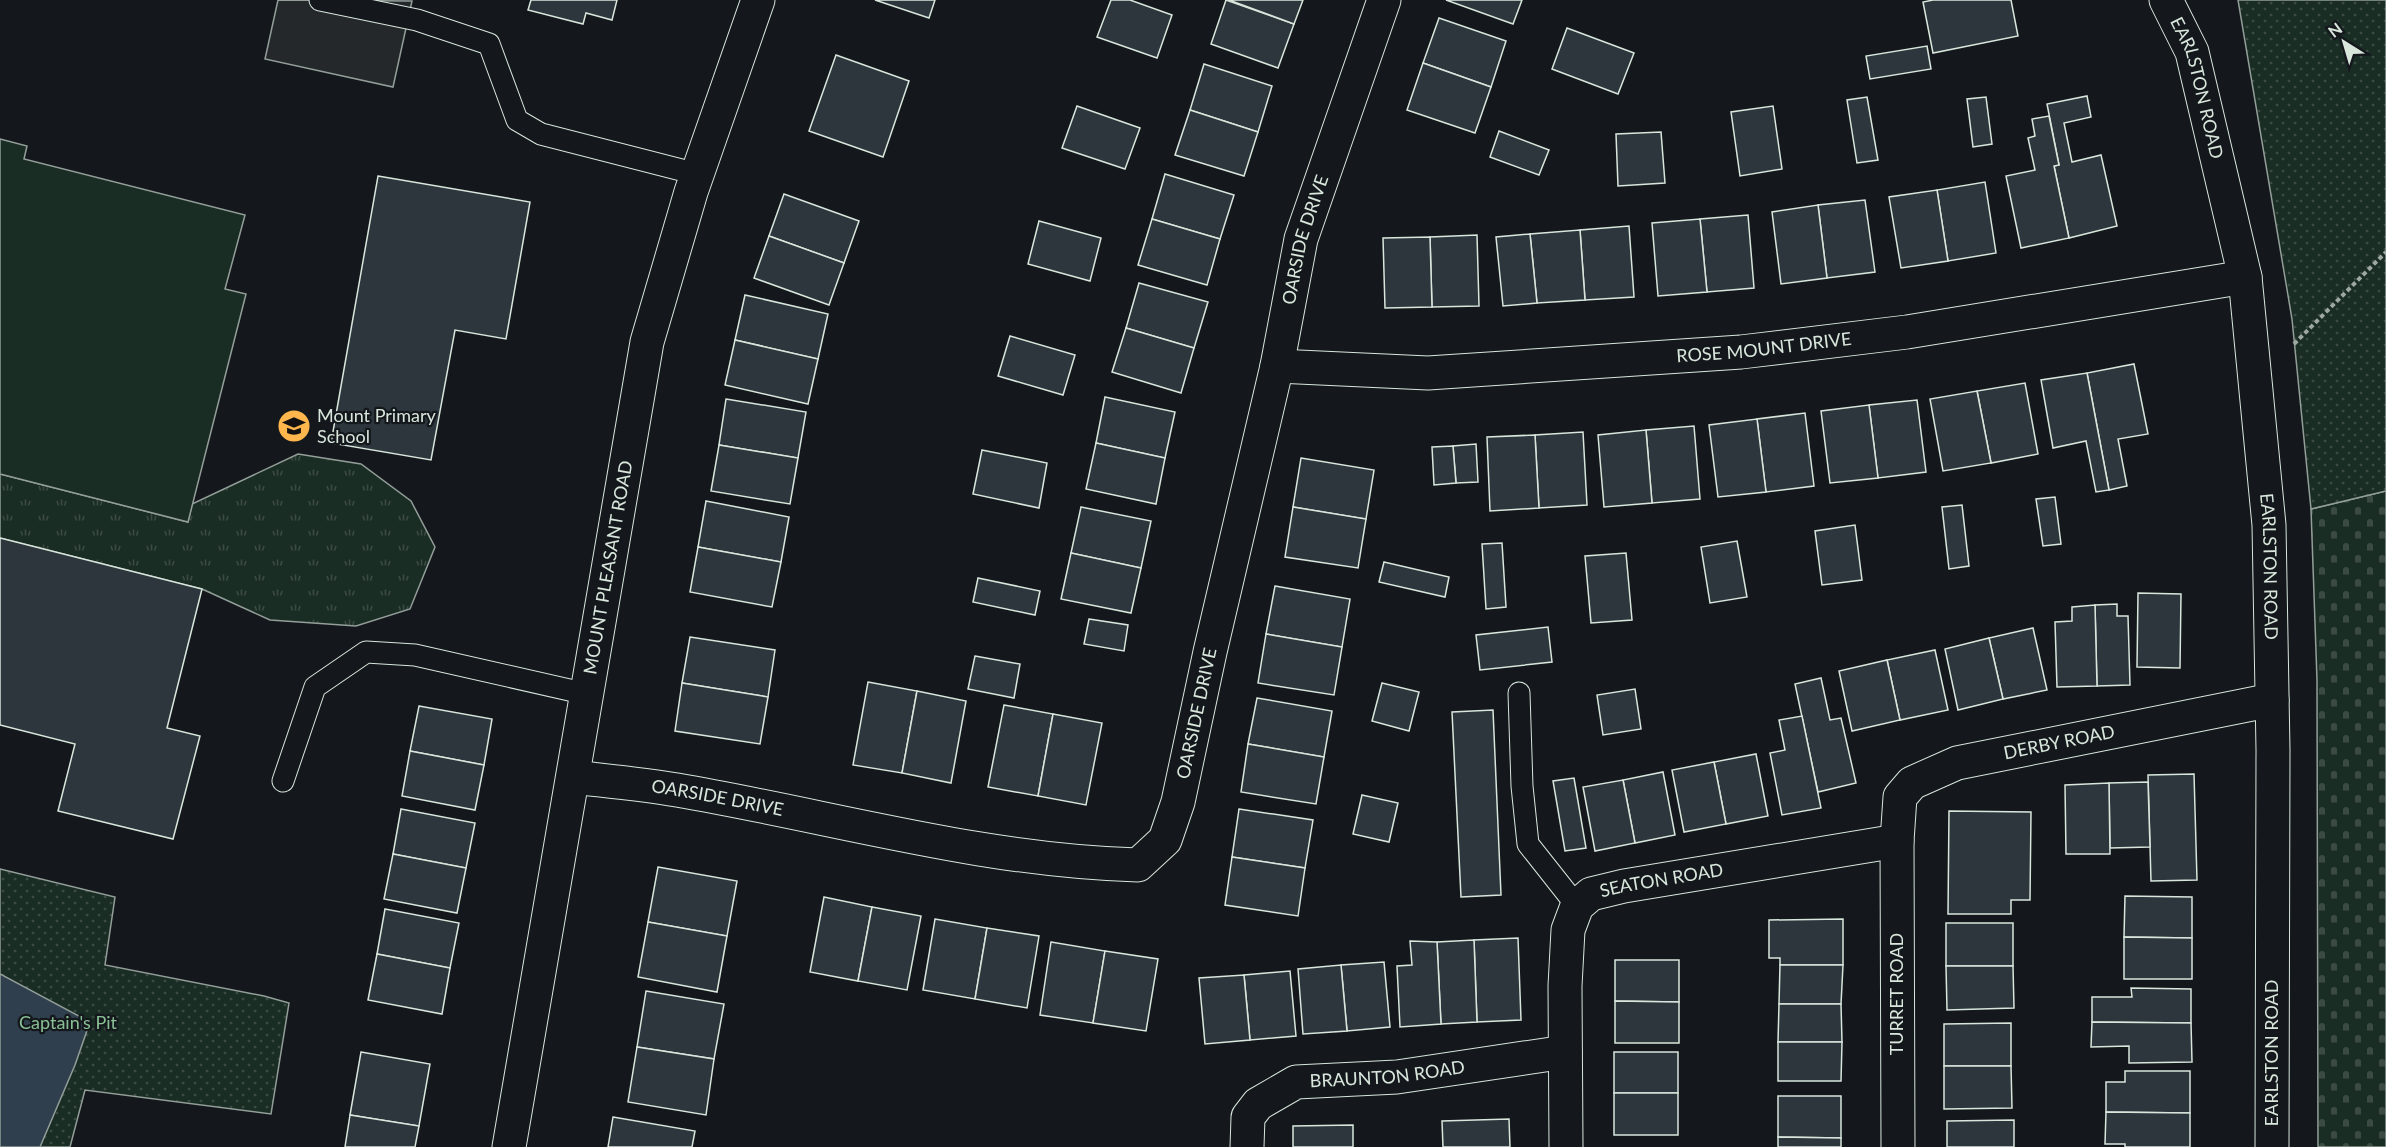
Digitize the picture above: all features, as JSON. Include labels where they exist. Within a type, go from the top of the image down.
[{"type":"street","name":"MOUNT PLEASANT ROAD","points":[[510,1147],[647,342],[665,275],[697,174],[758,0]]},
{"type":"street","name":"OARSIDE DRIVE","points":[[573,777],[676,790],[951,845],[1091,864],[1138,865],[1165,840],[1178,802],[1276,366],[1301,239],[1384,0]]},
{"type":"street","name":"EARLSTON ROAD","points":[[2166,0],[2192,52],[2245,277],[2269,525],[2272,700],[2272,1147]]},
{"type":"street","name":"ROSE MOUNT DRIVE","points":[[1276,366],[1428,373],[1742,352],[1907,332],[2245,277]]},
{"type":"street","name":"DERBY ROAD","points":[[1897,841],[1900,797],[1912,783],[1957,763],[2187,719],[2272,700]]},
{"type":"street","name":"SEATON ROAD","points":[[1566,1147],[1565,1052],[1568,930],[1577,906],[1591,894],[1624,886],[1897,841]]},
{"type":"street","name":"TURRET ROAD","points":[[1897,841],[1898,1147]]},
{"type":"street","name":"BRAUNTON ROAD","points":[[1246,1147],[1248,1117],[1258,1104],[1296,1082],[1397,1077],[1565,1052]]},
{"type":"lane","points":[[320,0],[417,20],[489,44],[517,120],[540,134],[697,174]]},
{"type":"lane","points":[[283,781],[315,687],[366,652],[415,655],[587,694]]},
{"type":"lane","points":[[1519,693],[1522,786],[1528,844],[1577,906]]},
{"type":"path","points":[[2255,383],[2386,252]]},
{"type":"green space","points":[[2238,0],[2386,0],[2386,491],[2311,509],[2292,319]]},
{"type":"green space","points":[[0,139],[27,146],[24,159],[245,215],[225,289],[246,294],[188,522],[0,474]]},
{"type":"green space","points":[[298,454],[361,464],[411,501],[435,547],[410,609],[356,626],[270,620],[202,589],[0,538],[0,474],[188,522],[192,504]]},
{"type":"green space","points":[[2386,491],[2386,1147],[2318,1147],[2317,680],[2311,509]]},
{"type":"green space","name":"Captain's Pit","points":[[0,869],[115,897],[105,965],[289,1003],[271,1114],[85,1090],[70,1147],[0,1147]]},
{"type":"shaded area","points":[[278,0],[412,1],[393,87],[265,59]]},
{"type":"water","points":[[0,974],[90,1022],[75,1065],[40,1147],[0,1147]]},
{"type":"building","points":[[531,0],[617,0],[612,20],[586,13],[583,24],[528,10]]},
{"type":"building","points":[[875,0],[935,0],[929,18]]},
{"type":"building","points":[[1111,0],[1130,0],[1172,15],[1157,58],[1097,37]]},
{"type":"building","points":[[1226,0],[1294,24],[1278,68],[1211,44]]},
{"type":"building","points":[[1229,0],[1303,0],[1294,24]]},
{"type":"building","points":[[1446,0],[1522,0],[1513,24]]},
{"type":"building","points":[[2011,0],[2018,36],[1933,53],[1923,2]]},
{"type":"building","points":[[1439,18],[1506,41],[1491,87],[1423,63]]},
{"type":"building","points":[[1567,28],[1634,53],[1618,94],[1552,69]]},
{"type":"building","points":[[1927,46],[1931,69],[1870,79],[1866,56]]},
{"type":"building","points":[[836,55],[909,81],[883,157],[809,131]]},
{"type":"building","points":[[1423,63],[1491,87],[1475,133],[1407,110]]},
{"type":"building","points":[[1204,64],[1272,86],[1258,132],[1190,110]]},
{"type":"building","points":[[2087,96],[2091,117],[2064,123],[2072,162],[2101,155],[2117,226],[2069,238],[2054,166],[2059,165],[2047,104]]},
{"type":"building","points":[[1867,97],[1878,160],[1857,163],[1847,100]]},
{"type":"building","points":[[1986,97],[1992,144],[1973,147],[1967,99]]},
{"type":"building","points":[[1077,106],[1140,128],[1125,169],[1062,148]]},
{"type":"building","points":[[1773,106],[1782,169],[1740,176],[1731,112]]},
{"type":"building","points":[[1190,110],[1258,132],[1244,176],[1175,155]]},
{"type":"building","points":[[2049,116],[2059,165],[2054,166],[2069,238],[2021,248],[2006,176],[2035,170],[2028,138],[2035,136],[2032,119]]},
{"type":"building","points":[[1499,131],[1549,150],[1539,175],[1490,157]]},
{"type":"building","points":[[1661,132],[1665,183],[1618,186],[1616,134]]},
{"type":"building","points":[[1165,174],[1234,195],[1220,239],[1152,219]]},
{"type":"building","points":[[378,176],[530,202],[506,339],[455,330],[431,460],[331,443]]},
{"type":"building","points":[[1985,182],[1996,253],[1948,261],[1937,190]]},
{"type":"building","points":[[1937,190],[1948,261],[1901,268],[1889,197]]},
{"type":"building","points":[[784,194],[859,221],[844,263],[769,236]]},
{"type":"building","points":[[1865,200],[1875,272],[1827,278],[1818,205]]},
{"type":"building","points":[[1818,205],[1827,278],[1781,284],[1772,212]]},
{"type":"building","points":[[1748,215],[1754,288],[1707,292],[1700,219]]},
{"type":"building","points":[[1152,219],[1220,239],[1207,285],[1138,265]]},
{"type":"building","points":[[1700,219],[1707,292],[1658,296],[1652,223]]},
{"type":"building","points":[[1039,221],[1101,238],[1090,281],[1028,264]]},
{"type":"building","points":[[1629,226],[1634,297],[1585,300],[1580,230]]},
{"type":"building","points":[[1580,230],[1585,300],[1537,303],[1530,234]]},
{"type":"building","points":[[1530,234],[1537,303],[1503,306],[1496,237]]},
{"type":"building","points":[[1477,235],[1479,306],[1432,307],[1430,237]]},
{"type":"building","points":[[769,236],[844,263],[829,305],[754,278]]},
{"type":"building","points":[[1430,237],[1432,307],[1385,308],[1383,238]]},
{"type":"building","points":[[1139,283],[1208,302],[1194,348],[1126,328]]},
{"type":"building","points":[[745,295],[828,314],[818,359],[735,340]]},
{"type":"building","points":[[1126,328],[1194,348],[1181,393],[1112,372]]},
{"type":"building","points":[[1010,336],[1075,355],[1063,395],[998,376]]},
{"type":"building","points":[[735,340],[818,359],[808,404],[725,385]]},
{"type":"building","points":[[2134,364],[2148,434],[2118,439],[2127,486],[2109,490],[2087,373]]},
{"type":"building","points":[[2087,373],[2109,490],[2096,492],[2086,441],[2053,448],[2041,380]]},
{"type":"building","points":[[2025,383],[2038,454],[1991,463],[1977,391]]},
{"type":"building","points":[[1977,391],[1991,463],[1943,471],[1930,399]]},
{"type":"building","points":[[1105,397],[1175,412],[1165,458],[1096,443]]},
{"type":"building","points":[[726,399],[806,412],[798,458],[719,445]]},
{"type":"building","points":[[1917,400],[1926,472],[1878,478],[1869,405]]},
{"type":"building","points":[[1869,405],[1878,478],[1830,483],[1821,411]]},
{"type":"building","points":[[1805,413],[1814,486],[1766,492],[1757,419]]},
{"type":"building","points":[[1757,419],[1766,492],[1718,497],[1709,425]]},
{"type":"building","points":[[1694,426],[1700,499],[1652,503],[1646,430]]},
{"type":"building","points":[[1646,430],[1652,503],[1604,507],[1598,435]]},
{"type":"building","points":[[1583,432],[1587,505],[1539,508],[1535,435]]},
{"type":"building","points":[[1535,435],[1539,508],[1490,511],[1487,437]]},
{"type":"building","points":[[1096,443],[1165,458],[1156,504],[1086,489]]},
{"type":"building","points":[[1476,444],[1478,482],[1456,483],[1453,446]]},
{"type":"building","points":[[719,445],[798,458],[790,504],[711,491]]},
{"type":"building","points":[[1453,446],[1456,483],[1434,485],[1432,447]]},
{"type":"building","points":[[982,450],[1047,463],[1039,508],[973,494]]},
{"type":"building","points":[[1301,458],[1374,470],[1366,519],[1293,507]]},
{"type":"building","points":[[2055,497],[2061,544],[2043,546],[2036,499]]},
{"type":"building","points":[[706,501],[789,517],[781,562],[698,547]]},
{"type":"building","points":[[1962,505],[1969,566],[1949,569],[1942,507]]},
{"type":"building","points":[[1081,507],[1151,521],[1141,568],[1071,553]]},
{"type":"building","points":[[1293,507],[1366,519],[1358,568],[1285,557]]},
{"type":"building","points":[[1855,525],[1862,580],[1822,585],[1815,531]]},
{"type":"building","points":[[0,538],[202,589],[167,728],[200,736],[173,839],[58,811],[75,744],[0,725]]},
{"type":"building","points":[[1737,541],[1747,597],[1710,603],[1701,547]]},
{"type":"building","points":[[1502,543],[1506,607],[1486,609],[1482,544]]},
{"type":"building","points":[[698,547],[781,562],[772,607],[690,592]]},
{"type":"building","points":[[1071,553],[1141,568],[1131,613],[1061,599]]},
{"type":"building","points":[[1626,553],[1632,620],[1591,623],[1585,556]]},
{"type":"building","points":[[1384,562],[1449,577],[1445,597],[1379,582]]},
{"type":"building","points":[[978,578],[1040,591],[1035,615],[973,602]]},
{"type":"building","points":[[1275,586],[1350,599],[1342,647],[1266,634]]},
{"type":"building","points":[[2138,593],[2181,594],[2180,668],[2137,667]]},
{"type":"building","points":[[2117,604],[2117,616],[2128,616],[2130,685],[2097,686],[2095,605]]},
{"type":"building","points":[[2095,605],[2097,686],[2057,687],[2055,622],[2072,621],[2072,607]]},
{"type":"building","points":[[1089,619],[1128,625],[1124,651],[1084,644]]},
{"type":"building","points":[[1548,627],[1552,662],[1480,670],[1476,635]]},
{"type":"building","points":[[2033,628],[2047,690],[2003,699],[1989,638]]},
{"type":"building","points":[[1266,634],[1342,647],[1334,695],[1258,683]]},
{"type":"building","points":[[690,637],[775,650],[768,697],[682,683]]},
{"type":"building","points":[[1989,638],[2003,699],[1958,710],[1945,649]]},
{"type":"building","points":[[1935,650],[1948,710],[1900,720],[1887,660]]},
{"type":"building","points":[[975,656],[1020,664],[1014,698],[968,689]]},
{"type":"building","points":[[1887,660],[1900,720],[1852,731],[1839,671]]},
{"type":"building","points":[[1821,678],[1830,720],[1841,718],[1856,783],[1818,792],[1795,684]]},
{"type":"building","points":[[868,682],[917,691],[902,773],[853,765]]},
{"type":"building","points":[[682,683],[768,697],[760,744],[675,731]]},
{"type":"building","points":[[1382,683],[1419,692],[1409,731],[1372,721]]},
{"type":"building","points":[[1635,689],[1641,729],[1603,735],[1597,695]]},
{"type":"building","points":[[917,691],[966,701],[951,783],[902,773]]},
{"type":"building","points":[[1257,698],[1332,711],[1324,757],[1248,744]]},
{"type":"building","points":[[1004,705],[1053,714],[1038,796],[988,787]]},
{"type":"building","points":[[419,706],[492,719],[484,765],[410,751]]},
{"type":"building","points":[[1493,710],[1501,895],[1461,897],[1452,712]]},
{"type":"building","points":[[1053,714],[1102,723],[1086,805],[1038,796]]},
{"type":"building","points":[[1802,716],[1821,808],[1782,815],[1770,753],[1785,750],[1779,720]]},
{"type":"building","points":[[1248,744],[1324,757],[1316,804],[1241,792]]},
{"type":"building","points":[[410,751],[484,765],[475,810],[402,796]]},
{"type":"building","points":[[1756,754],[1768,816],[1726,824],[1714,762]]},
{"type":"building","points":[[1714,762],[1726,824],[1684,832],[1672,770]]},
{"type":"building","points":[[1663,772],[1675,835],[1635,843],[1623,780]]},
{"type":"building","points":[[2194,774],[2197,880],[2151,881],[2148,775]]},
{"type":"building","points":[[1574,778],[1586,848],[1565,851],[1553,781]]},
{"type":"building","points":[[1623,780],[1635,843],[1595,851],[1583,787]]},
{"type":"building","points":[[2148,782],[2150,847],[2110,848],[2109,783]]},
{"type":"building","points":[[2109,783],[2110,854],[2066,854],[2065,785]]},
{"type":"building","points":[[1362,795],[1398,803],[1389,842],[1353,834]]},
{"type":"building","points":[[401,809],[475,823],[466,868],[393,854]]},
{"type":"building","points":[[1239,809],[1313,820],[1305,868],[1232,857]]},
{"type":"building","points":[[1949,811],[2031,812],[2030,900],[2011,900],[2011,914],[1948,914]]},
{"type":"building","points":[[393,854],[466,868],[457,913],[384,899]]},
{"type":"building","points":[[1232,857],[1305,868],[1298,916],[1225,905]]},
{"type":"building","points":[[658,867],[737,881],[727,936],[648,922]]},
{"type":"building","points":[[2125,896],[2192,897],[2192,938],[2124,937]]},
{"type":"building","points":[[824,897],[872,907],[858,981],[810,972]]},
{"type":"building","points":[[872,907],[921,916],[907,990],[858,981]]},
{"type":"building","points":[[385,909],[459,923],[450,968],[377,954]]},
{"type":"building","points":[[935,919],[987,928],[975,999],[923,990]]},
{"type":"building","points":[[1843,919],[1843,965],[1780,965],[1780,958],[1769,958],[1769,920]]},
{"type":"building","points":[[648,922],[727,936],[717,992],[638,977]]},
{"type":"building","points":[[1946,923],[2013,923],[2013,966],[1946,966]]},
{"type":"building","points":[[987,928],[1039,936],[1027,1008],[975,999]]},
{"type":"building","points":[[2124,937],[2192,938],[2192,979],[2124,979]]},
{"type":"building","points":[[1518,938],[1521,1020],[1477,1022],[1474,940]]},
{"type":"building","points":[[1474,940],[1477,1022],[1441,1024],[1437,942]]},
{"type":"building","points":[[1410,941],[1437,942],[1441,1024],[1400,1027],[1397,966],[1412,965]]},
{"type":"building","points":[[1051,942],[1105,951],[1093,1023],[1040,1015]]},
{"type":"building","points":[[1105,951],[1158,959],[1146,1031],[1093,1023]]},
{"type":"building","points":[[377,954],[450,968],[442,1014],[368,1000]]},
{"type":"building","points":[[1615,960],[1679,960],[1679,1002],[1615,1001]]},
{"type":"building","points":[[1384,962],[1390,1027],[1347,1031],[1341,965]]},
{"type":"building","points":[[1341,965],[1347,1031],[1303,1034],[1298,969]]},
{"type":"building","points":[[1780,965],[1843,965],[1841,1004],[1779,1004]]},
{"type":"building","points":[[1946,966],[2013,966],[2014,1008],[1947,1010]]},
{"type":"building","points":[[1290,971],[1296,1036],[1250,1040],[1244,975]]},
{"type":"building","points":[[1244,975],[1250,1040],[1205,1044],[1199,978]]},
{"type":"building","points":[[2131,988],[2191,989],[2191,1023],[2092,1022],[2092,997],[2132,997]]},
{"type":"building","points":[[646,991],[724,1004],[714,1059],[637,1047]]},
{"type":"building","points":[[1615,1001],[1679,1002],[1679,1043],[1615,1043]]},
{"type":"building","points":[[1779,1004],[1841,1004],[1842,1042],[1778,1042]]},
{"type":"building","points":[[2092,1022],[2191,1023],[2192,1062],[2129,1063],[2129,1046],[2091,1047]]},
{"type":"building","points":[[2011,1023],[2011,1066],[1944,1066],[1944,1024]]},
{"type":"building","points":[[1778,1042],[1842,1042],[1841,1081],[1778,1081]]},
{"type":"building","points":[[637,1047],[714,1059],[706,1115],[628,1102]]},
{"type":"building","points":[[361,1052],[430,1064],[419,1126],[350,1115]]},
{"type":"building","points":[[1614,1052],[1678,1052],[1678,1093],[1614,1093]]},
{"type":"building","points":[[1944,1066],[2011,1066],[2012,1108],[1944,1109]]},
{"type":"building","points":[[2125,1071],[2190,1071],[2190,1113],[2106,1112],[2106,1082],[2125,1082]]},
{"type":"building","points":[[1614,1093],[1678,1093],[1678,1135],[1614,1135]]},
{"type":"building","points":[[1778,1096],[1841,1096],[1841,1138],[1778,1137]]},
{"type":"building","points":[[2106,1112],[2190,1113],[2190,1147],[2125,1147],[2125,1144],[2105,1144]]},
{"type":"building","points":[[350,1115],[419,1126],[415,1147],[345,1147]]},
{"type":"building","points":[[613,1117],[695,1131],[692,1147],[608,1147]]},
{"type":"building","points":[[1509,1119],[1510,1147],[1443,1147],[1442,1121]]},
{"type":"building","points":[[2014,1120],[2014,1147],[1947,1147],[1947,1121]]},
{"type":"building","points":[[1353,1125],[1353,1147],[1293,1147],[1293,1126]]},
{"type":"building","points":[[1778,1137],[1841,1138],[1841,1147],[1778,1147]]},
{"type":"place","name":"Mount Primary School","points":[[294,426]]}]
